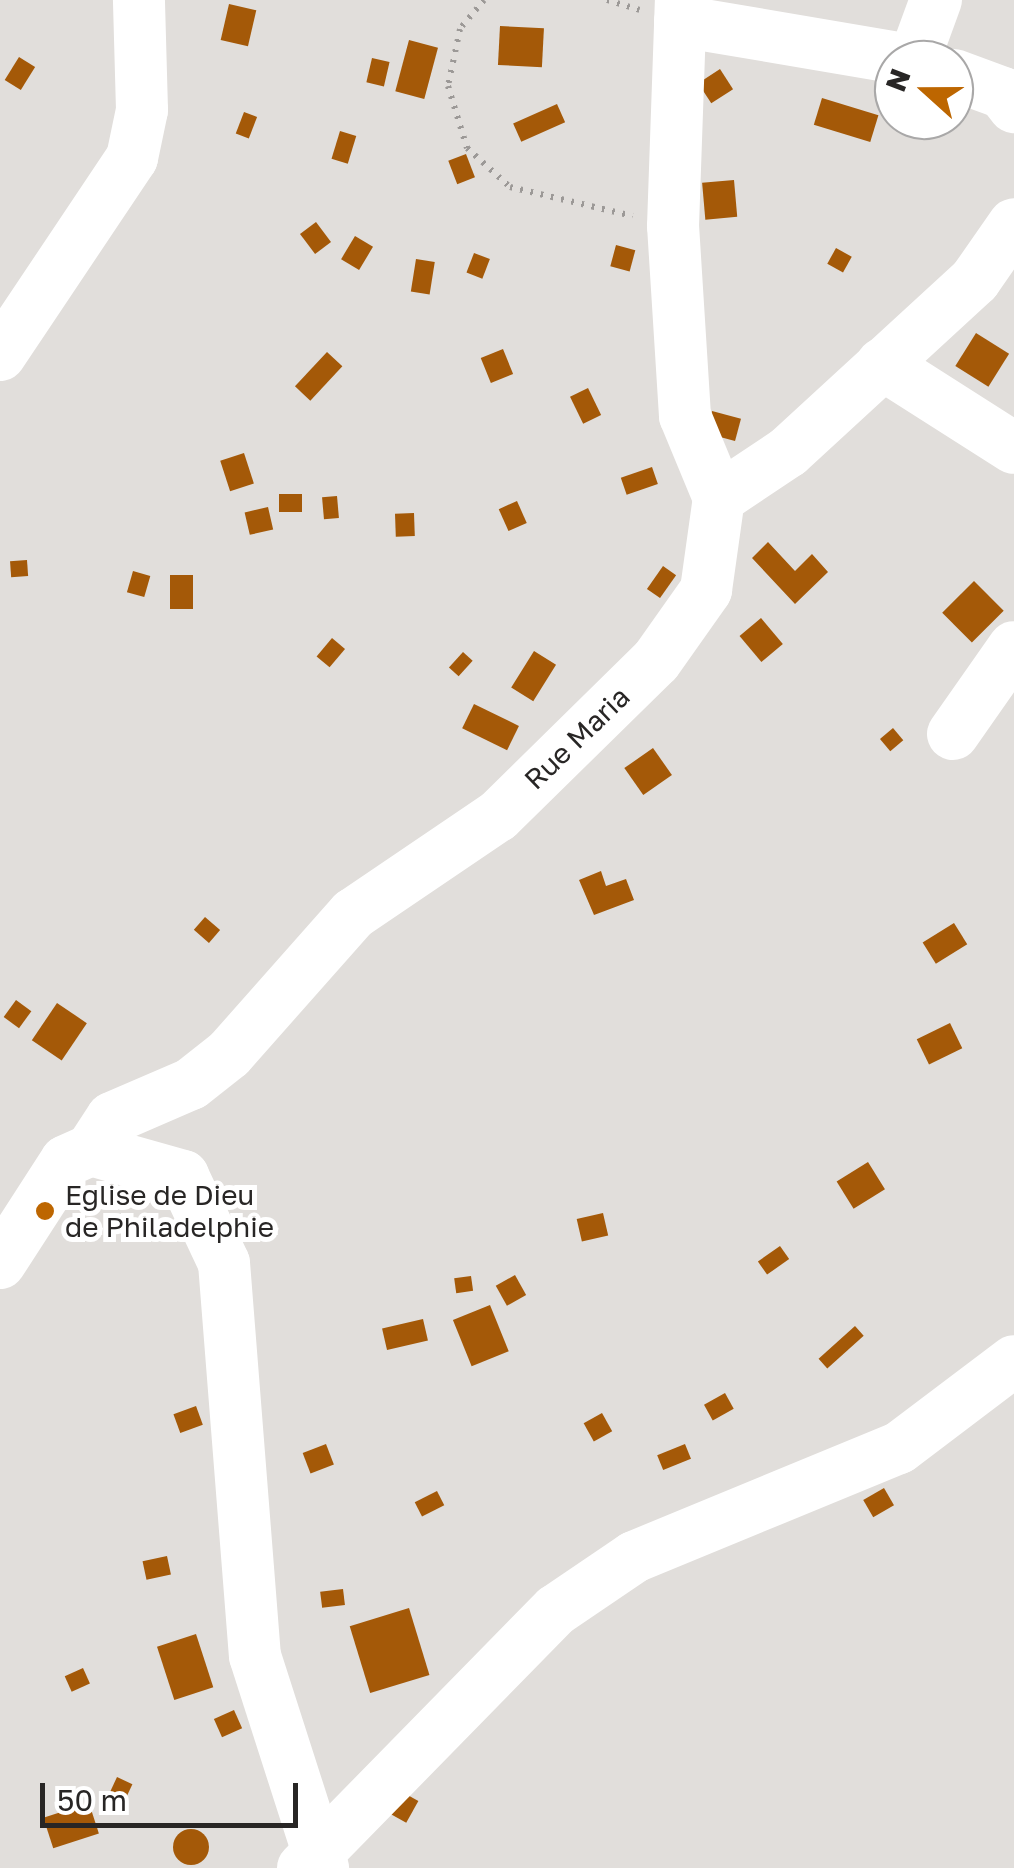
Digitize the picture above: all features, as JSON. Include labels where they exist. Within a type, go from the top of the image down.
[{"type":"street","points":[[0,355],[132,158],[142,110],[139,0]]},
{"type":"street","points":[[920,40],[936,0]]},
{"type":"street","points":[[874,52],[680,11],[673,226],[685,416],[720,498],[788,452],[976,280],[1014,224]]},
{"type":"street","points":[[974,82],[1003,93],[1014,107]]},
{"type":"street","points":[[882,364],[1014,448]]},
{"type":"street","name":"Rue Maria","points":[[1,1256],[66,1161],[91,1150],[112,1118],[192,1084],[230,1054],[353,914],[498,816],[656,661],[706,590],[720,498]]},
{"type":"street","points":[[953,734],[1014,647]]},
{"type":"street","points":[[91,1150],[183,1176],[224,1264],[256,1656],[315,1865]]},
{"type":"street","points":[[315,1865],[556,1610],[634,1557],[899,1448],[1014,1361]]},
{"type":"path","points":[[484,0],[460,30],[448,86],[467,148],[510,188],[673,226]]},
{"type":"building","points":[[229,4],[256,10],[248,46],[221,40]]},
{"type":"building","points":[[500,26],[544,28],[542,67],[498,65]]},
{"type":"building","points":[[409,40],[438,48],[424,99],[395,91]]},
{"type":"building","points":[[19,57],[35,67],[21,90],[5,80]]},
{"type":"building","points":[[372,58],[390,62],[384,86],[366,82]]},
{"type":"building","points":[[720,69],[733,89],[711,103],[698,83]]},
{"type":"building","points":[[822,98],[874,114],[870,142],[814,125]]},
{"type":"building","points":[[557,104],[565,122],[521,142],[513,124]]},
{"type":"building","points":[[244,112],[257,117],[249,138],[236,133]]},
{"type":"building","points":[[340,131],[356,136],[348,164],[332,159]]},
{"type":"building","points":[[466,154],[475,177],[457,184],[448,161]]},
{"type":"building","points":[[734,180],[737,217],[705,220],[702,183]]},
{"type":"building","points":[[316,222],[331,242],[315,254],[300,234]]},
{"type":"building","points":[[355,236],[373,247],[359,270],[341,259]]},
{"type":"building","points":[[616,245],[635,250],[630,271],[610,266]]},
{"type":"building","points":[[836,248],[852,257],[843,272],[827,264]]},
{"type":"building","points":[[474,253],[490,259],[482,279],[466,273]]},
{"type":"building","points":[[416,259],[435,262],[430,295],[411,292]]},
{"type":"building","points":[[976,333],[1009,354],[988,387],[955,366]]},
{"type":"building","points":[[503,349],[513,374],[491,383],[481,358]]},
{"type":"building","points":[[327,352],[342,366],[310,401],[295,386]]},
{"type":"building","points":[[588,388],[601,415],[583,424],[570,397]]},
{"type":"building","points":[[712,411],[741,419],[735,441],[706,433]]},
{"type":"building","points":[[244,453],[254,483],[230,491],[220,461]]},
{"type":"building","points":[[652,467],[658,484],[627,495],[621,478]]},
{"type":"building","points":[[279,494],[302,494],[302,512],[279,512]]},
{"type":"building","points":[[337,496],[339,518],[324,519],[322,497]]},
{"type":"building","points":[[517,501],[527,523],[508,531],[499,509]]},
{"type":"building","points":[[268,507],[273,529],[250,535],[245,512]]},
{"type":"building","points":[[414,513],[415,536],[396,537],[395,514]]},
{"type":"building","points":[[768,542],[795,571],[812,554],[828,572],[795,604],[752,558]]},
{"type":"building","points":[[27,560],[28,576],[11,577],[10,561]]},
{"type":"building","points":[[663,566],[676,575],[660,598],[647,589]]},
{"type":"building","points":[[133,571],[150,576],[144,597],[127,592]]},
{"type":"building","points":[[170,575],[193,575],[193,609],[170,609]]},
{"type":"building","points":[[974,581],[1004,611],[972,643],[942,613]]},
{"type":"building","points":[[761,618],[783,644],[761,662],[740,636]]},
{"type":"building","points":[[332,638],[345,649],[330,667],[317,656]]},
{"type":"building","points":[[534,651],[556,665],[533,701],[511,687]]},
{"type":"building","points":[[463,652],[473,661],[459,676],[449,668]]},
{"type":"building","points":[[474,704],[519,726],[507,750],[462,728]]},
{"type":"building","points":[[893,728],[903,740],[890,751],[880,739]]},
{"type":"building","points":[[653,748],[672,775],[643,795],[624,768]]},
{"type":"building","points":[[601,871],[606,886],[626,879],[634,900],[594,915],[579,880]]},
{"type":"building","points":[[205,917],[220,930],[209,943],[194,930]]},
{"type":"building","points":[[954,923],[967,944],[936,964],[923,943]]},
{"type":"building","points":[[16,1000],[31,1011],[19,1028],[4,1017]]},
{"type":"building","points":[[57,1003],[87,1023],[62,1060],[32,1040]]},
{"type":"building","points":[[950,1023],[962,1048],[929,1064],[917,1039]]},
{"type":"building","points":[[868,1162],[885,1189],[854,1209],[837,1182]]},
{"type":"building","points":[[603,1213],[608,1235],[582,1241],[577,1219]]},
{"type":"building","points":[[780,1246],[789,1259],[767,1275],[758,1261]]},
{"type":"building","points":[[515,1275],[526,1295],[507,1306],[496,1286]]},
{"type":"building","points":[[471,1276],[473,1291],[456,1293],[454,1278]]},
{"type":"building","points":[[490,1305],[509,1351],[472,1366],[453,1320]]},
{"type":"building","points":[[423,1319],[428,1340],[387,1350],[382,1328]]},
{"type":"building","points":[[855,1326],[864,1336],[827,1368],[819,1359]]},
{"type":"building","points":[[725,1393],[734,1409],[713,1420],[704,1405]]},
{"type":"building","points":[[196,1406],[203,1425],[180,1433],[173,1414]]},
{"type":"building","points":[[602,1413],[612,1431],[594,1442],[584,1423]]},
{"type":"building","points":[[326,1444],[334,1465],[311,1473],[303,1453]]},
{"type":"building","points":[[685,1444],[691,1459],[663,1470],[657,1455]]},
{"type":"building","points":[[884,1488],[894,1505],[873,1517],[863,1500]]},
{"type":"building","points":[[437,1491],[444,1505],[422,1517],[415,1502]]},
{"type":"building","points":[[167,1556],[171,1575],[146,1580],[143,1561]]},
{"type":"building","points":[[343,1589],[345,1605],[322,1608],[320,1592]]},
{"type":"building","points":[[409,1608],[429,1675],[370,1693],[350,1626]]},
{"type":"building","points":[[196,1634],[213,1687],[174,1700],[157,1647]]},
{"type":"building","points":[[83,1668],[90,1684],[72,1692],[65,1676]]},
{"type":"building","points":[[234,1710],[242,1728],[222,1737],[214,1719]]},
{"type":"building","points":[[117,1777],[132,1784],[125,1800],[110,1792]]},
{"type":"building","points":[[386,1783],[418,1801],[406,1823],[374,1805]]},
{"type":"building","points":[[89,1803],[99,1833],[53,1848],[43,1818]]},
{"type":"building","points":[[191,1829],[204,1834],[209,1847],[204,1860],[191,1865],[178,1860],[173,1847],[178,1834]]},
{"type":"place","name":"Eglise de Dieu de Philadelphie","points":[[45,1211]]}]
